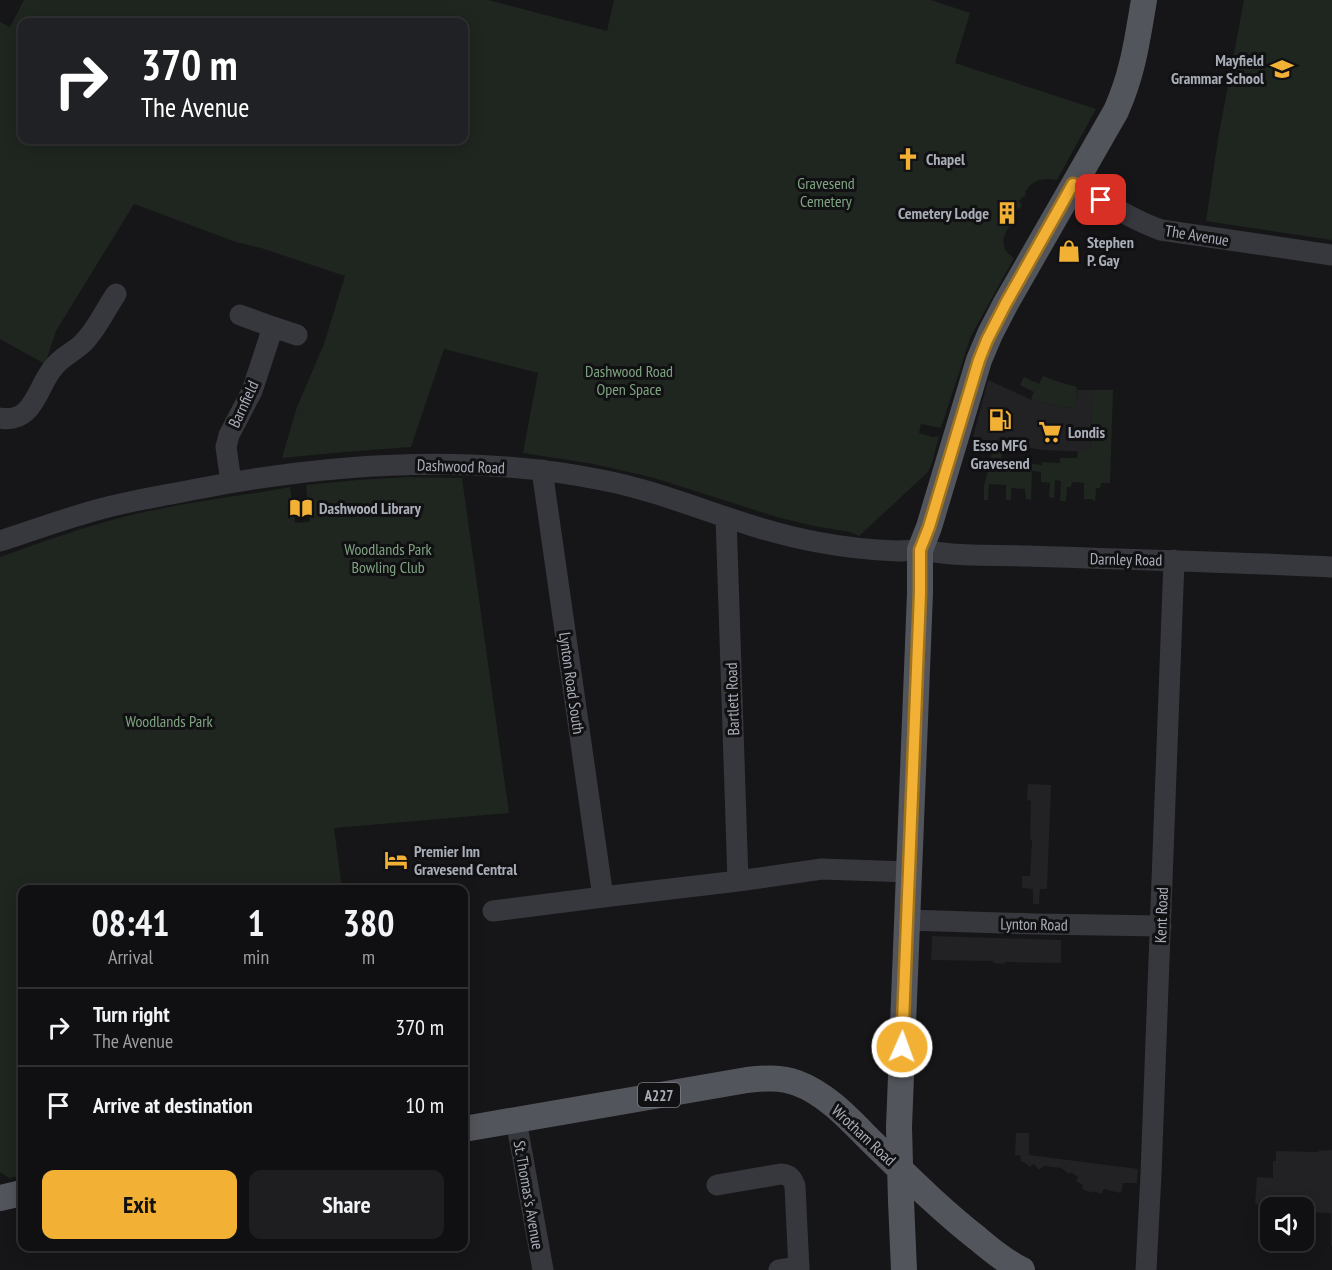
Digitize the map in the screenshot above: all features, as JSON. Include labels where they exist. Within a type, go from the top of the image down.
[{"type":"main road","points":[[904,1270],[900,1111],[920,550],[987,340],[1102,136],[1125,90],[1136,49],[1144,0]]},
{"type":"main road","name":"Wrotham Road","points":[[468,1128],[686,1090],[765,1078],[785,1079],[801,1084],[846,1115],[948,1215],[997,1255],[1022,1270]]},
{"type":"main road","name":"A227","points":[[846,1115],[877,1124],[889,1121],[900,1111]]},
{"type":"main road","points":[[0,1198],[18,1194]]},
{"type":"main road","name":"A227","points":[[902,1222],[921,1209],[948,1215]]},
{"type":"street","name":"The Avenue","points":[[1073,184],[1146,225],[1161,230],[1332,255]]},
{"type":"street","points":[[0,418],[17,417],[30,408],[53,367],[82,344],[116,294]]},
{"type":"street","points":[[240,315],[297,334]]},
{"type":"street","name":"Barnfield","points":[[231,482],[226,447],[229,435],[252,391],[273,327]]},
{"type":"street","name":"Dashwood Road","points":[[0,541],[100,509],[231,482],[317,470],[456,464],[542,470],[602,480],[645,490],[768,531],[816,542],[897,551],[920,550]]},
{"type":"street","name":"Lynton Road South","points":[[542,470],[603,897]]},
{"type":"street","name":"Bartlett Road","points":[[726,517],[738,881]]},
{"type":"street","name":"Darnley Road","points":[[920,550],[971,555],[1332,567]]},
{"type":"street","name":"Kent Road","points":[[1146,1270],[1174,560]]},
{"type":"street","points":[[494,911],[822,870],[909,872]]},
{"type":"street","name":"Lynton Road","points":[[907,920],[1161,926]]},
{"type":"street","name":"St. Thomas's Avenue","points":[[516,1120],[543,1270]]},
{"type":"street","points":[[717,1185],[781,1174],[788,1174],[793,1179],[795,1186],[792,1269]]},
{"type":"shaded area","points":[[988,380],[1034,401],[1075,409],[1077,390],[1093,390],[1090,452],[1044,450],[973,437]]},
{"type":"shaded area","points":[[1028,784],[1051,785],[1047,889],[1040,889],[1039,904],[1033,904],[1033,889],[1022,888],[1022,876],[1030,876],[1032,840],[1030,839],[1031,801],[1027,800]]},
{"type":"shaded area","points":[[932,936],[1061,940],[1061,963],[1005,962],[1004,964],[993,961],[931,960]]},
{"type":"shaded area","points":[[1016,1133],[1029,1133],[1029,1155],[1138,1169],[1137,1183],[1123,1183],[1121,1193],[1104,1189],[1101,1194],[1082,1189],[1083,1185],[1076,1181],[1078,1177],[1071,1172],[1069,1174],[1061,1168],[1044,1166],[1039,1170],[1034,1164],[1030,1167],[1021,1162],[1020,1155],[1015,1156]]},
{"type":"shaded area","points":[[1332,1150],[1332,1246],[1331,1213],[1314,1212],[1314,1197],[1260,1197],[1260,1204],[1255,1204],[1257,1177],[1273,1178],[1273,1161],[1276,1161],[1276,1151]]},
{"type":"green space","name":"Gravesend Cemetery","points":[[24,0],[488,0],[607,31],[614,0],[931,0],[970,13],[955,63],[1096,109],[1057,180],[1043,179],[1031,185],[1019,202],[1022,204],[1014,215],[1016,217],[1014,221],[1011,220],[1008,225],[1010,226],[1003,243],[1006,251],[1014,258],[971,336],[941,428],[921,424],[919,433],[932,437],[939,436],[928,472],[859,536],[850,532],[777,517],[654,478],[594,464],[523,453],[538,373],[444,349],[411,447],[282,458],[297,407],[324,344],[345,276],[236,242],[134,204],[56,331],[45,364],[0,339],[0,22],[10,27]]},
{"type":"green space","name":"Mayfield Grammar School","points":[[1244,0],[1332,0],[1332,240],[1206,221],[1218,139]]},
{"type":"green space","points":[[1043,376],[1077,387],[1075,409],[1034,401],[1031,399],[1034,392],[1020,385],[1024,377],[1039,384]]},
{"type":"green space","points":[[1093,390],[1113,390],[1110,483],[1101,483],[1100,488],[1096,488],[1095,501],[1084,499],[1084,483],[1072,482],[1071,487],[1067,487],[1066,501],[1060,501],[1061,481],[1055,480],[1054,498],[1049,497],[1050,483],[1041,482],[1041,472],[1032,471],[1031,500],[1026,499],[1025,489],[1011,488],[1011,500],[1006,500],[1006,485],[989,484],[988,500],[984,500],[984,486],[993,448],[1003,450],[1000,467],[1013,469],[1015,462],[1042,465],[1042,462],[1060,463],[1060,458],[1077,458],[1078,451],[1090,451]]},
{"type":"green space","name":"Woodlands Park","points":[[408,477],[462,478],[509,813],[334,828],[341,885],[18,885],[18,1177],[9,1178],[0,1172],[0,557],[79,530],[147,511],[290,487],[295,523],[310,522],[306,485]]},
{"type":"place","name":"Mayfield Grammar School","points":[[1282,69]]},
{"type":"place","name":"Chapel","points":[[908,159]]},
{"type":"place","name":"Cemetery Lodge","points":[[1007,213]]},
{"type":"place","name":"Stephen P. Gay","points":[[1069,251]]},
{"type":"place","name":"Esso MFG Gravesend","points":[[1000,420]]},
{"type":"place","name":"Londis","points":[[1050,432]]},
{"type":"place","name":"Dashwood Library","points":[[301,508]]},
{"type":"place","name":"Premier Inn Gravesend Central","points":[[396,860]]},
{"type":"route","points":[[902,1047],[920,550],[979,360],[992,328],[1073,184],[1101,200]]},
{"type":"park label","name":"Dashwood Road Open Space","points":[[629,380]]},
{"type":"park label","name":"Woodlands Park Bowling Club","points":[[388,558]]}]
